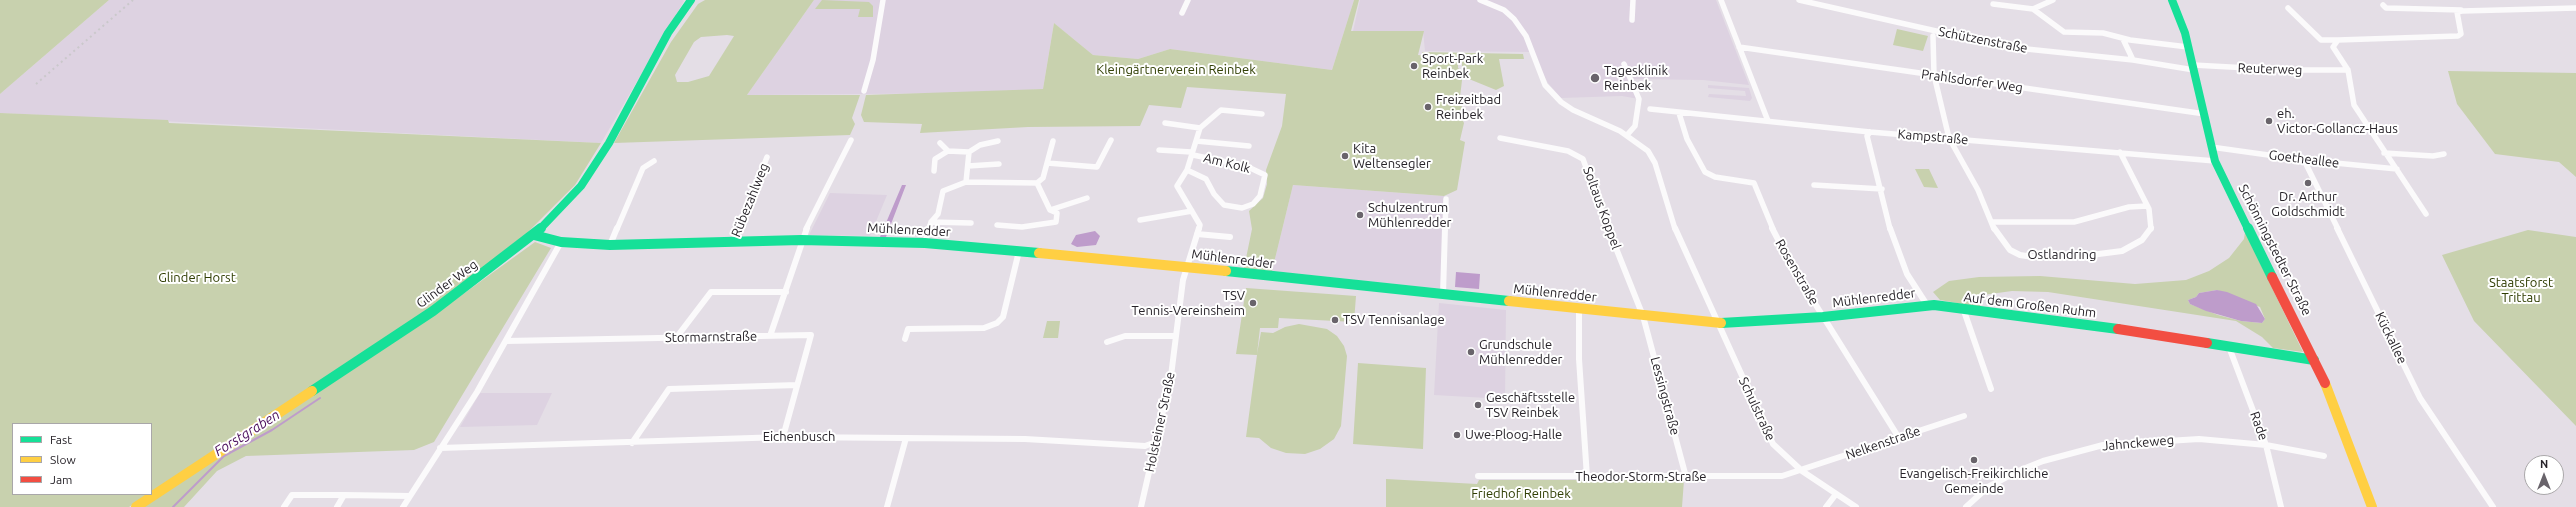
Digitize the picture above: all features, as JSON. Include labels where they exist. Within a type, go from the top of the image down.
[{"type":"street","name":"Glinder Weg","points":[[136,507],[433,311],[534,235],[581,186],[609,143],[668,33],[691,0]]},
{"type":"street","points":[[864,91],[873,60],[883,0]]},
{"type":"street","points":[[1182,13],[1188,0]]},
{"type":"street","name":"Schulstraße","points":[[1480,0],[1504,10],[1514,19],[1526,36],[1545,85],[1561,102],[1627,135],[1648,151],[1655,163],[1674,226],[1719,323],[1767,434],[1773,444],[1802,471],[1856,507]]},
{"type":"street","points":[[1632,20],[1633,0]]},
{"type":"street","points":[[1721,0],[1768,121]]},
{"type":"street","name":"Schützenstraße","points":[[1799,0],[2008,48],[2193,67]]},
{"type":"street","points":[[2033,9],[2053,0]]},
{"type":"street","name":"Schönningstedter Straße","points":[[2172,0],[2178,11],[2188,47],[2215,161],[2314,360],[2372,507]]},
{"type":"street","points":[[1993,4],[2033,9],[2064,32],[2103,33],[2123,39],[2188,47]]},
{"type":"street","points":[[2383,5],[2386,8],[2462,11],[2576,8]]},
{"type":"street","points":[[2288,8],[2321,40],[2458,36],[2462,34],[2457,12],[2462,11]]},
{"type":"street","name":"Ostlandring","points":[[1933,36],[1934,75],[1949,138],[1978,190],[2003,243],[2020,255],[2033,257],[2090,256],[2122,251],[2142,240],[2151,229],[2148,206],[2120,152]]},
{"type":"street","points":[[2123,39],[2133,60]]},
{"type":"street","points":[[2338,40],[2333,47],[2348,70],[2354,105],[2384,153],[2397,169],[2426,214]]},
{"type":"street","name":"Prahlsdorfer Weg","points":[[1739,47],[2205,114]]},
{"type":"street","points":[[1624,64],[1639,99],[1635,126],[1627,135]]},
{"type":"street","name":"Reuterweg","points":[[2193,67],[2348,70]]},
{"type":"street","points":[[1165,123],[1200,128],[1221,110],[1262,114]]},
{"type":"street","name":"Kampstraße","points":[[1650,110],[1870,132],[2215,161]]},
{"type":"street","name":"Rosenstraße","points":[[1679,113],[1687,139],[1705,172],[1715,177],[1754,183],[1770,224],[1794,270],[1899,438]]},
{"type":"street","name":"Am Kolk","points":[[1187,267],[1200,225],[1177,186],[1187,170],[1200,128]]},
{"type":"street","points":[[1870,132],[1867,136],[1898,255],[1927,304]]},
{"type":"street","name":"Soltaus Koppel","points":[[1500,138],[1568,151],[1583,159],[1643,316]]},
{"type":"street","points":[[770,336],[786,292],[801,240],[851,140]]},
{"type":"street","points":[[1047,163],[1097,167],[1111,140]]},
{"type":"street","points":[[934,171],[935,159],[948,151],[969,152],[980,145],[998,141]]},
{"type":"street","points":[[925,243],[931,222],[938,214],[943,191],[966,182],[1037,183],[1043,178],[1053,141]]},
{"type":"street","name":"Am Kolk","points":[[1196,142],[1249,146]]},
{"type":"street","points":[[940,143],[948,151]]},
{"type":"street","name":"Goetheallee","points":[[2211,147],[2304,160],[2397,169]]},
{"type":"street","name":"Am Kolk","points":[[1159,150],[1192,154],[1246,166],[1265,175],[1260,196],[1254,204],[1242,208],[1224,205],[1214,194],[1206,179],[1187,170]]},
{"type":"street","points":[[966,182],[969,152]]},
{"type":"street","points":[[2384,153],[2433,156],[2444,154]]},
{"type":"street","name":"Rübezahlweg","points":[[733,243],[767,157]]},
{"type":"street","name":"Kückallee","points":[[2304,160],[2420,398],[2493,507]]},
{"type":"street","points":[[610,245],[644,168],[654,161]]},
{"type":"street","points":[[968,166],[999,164]]},
{"type":"street","points":[[997,225],[1022,227],[1056,222],[1057,213],[1050,210],[1037,183]]},
{"type":"street","points":[[1814,185],[1882,189]]},
{"type":"street","points":[[1050,210],[1087,198]]},
{"type":"street","points":[[1443,294],[1446,198]]},
{"type":"street","points":[[1992,222],[2074,222],[2129,207],[2148,206]]},
{"type":"street","points":[[1140,220],[1162,218],[1192,211]]},
{"type":"street","points":[[931,222],[971,223]]},
{"type":"street","points":[[1197,234],[1230,237]]},
{"type":"street","name":"Mühlenredder","points":[[534,235],[561,242],[610,245],[733,243],[801,240],[925,243],[1187,267],[1719,323],[1823,317],[1927,304]]},
{"type":"street","points":[[403,507],[477,392],[561,242]]},
{"type":"street","points":[[905,339],[908,329],[984,328],[997,323],[1003,316],[1019,251]]},
{"type":"street","name":"Holsteiner Straße","points":[[1141,507],[1171,376],[1182,280],[1187,267]]},
{"type":"street","points":[[676,338],[711,292],[786,292]]},
{"type":"street","name":"Auf dem Großen Ruhm","points":[[1927,304],[1964,310],[2099,326],[2314,360]]},
{"type":"street","points":[[1579,309],[1579,359],[1586,477]]},
{"type":"street","points":[[1964,310],[1992,389]]},
{"type":"street","name":"Lessingstraße","points":[[1643,316],[1686,477]]},
{"type":"street","name":"Stormarnstraße","points":[[506,341],[811,336],[783,437]]},
{"type":"street","points":[[1107,342],[1125,336],[1176,336]]},
{"type":"street","name":"Rade","points":[[2229,347],[2266,445],[2281,507]]},
{"type":"street","points":[[632,443],[669,389],[797,385]]},
{"type":"street","name":"Nelkenstraße","points":[[1802,471],[1964,416]]},
{"type":"street","name":"Eichenbusch","points":[[440,448],[783,437],[1046,440],[1145,446],[1156,442]]},
{"type":"street","points":[[887,507],[906,438]]},
{"type":"street","name":"Jahnckeweg","points":[[1966,507],[1988,487],[2018,471],[2043,461],[2103,445],[2199,439],[2266,445],[2324,456]]},
{"type":"street","name":"Theodor-Storm-Straße","points":[[1478,476],[1777,477],[1802,471]]},
{"type":"street","points":[[1826,507],[1836,494]]},
{"type":"street","points":[[284,507],[292,495],[410,496]]},
{"type":"street","points":[[337,507],[344,495]]},
{"type":"shaded area","points":[[109,0],[684,1],[601,143],[0,113],[0,94]]},
{"type":"shaded area","points":[[814,0],[1354,0],[1332,70],[1170,49],[1138,59],[1093,55],[1054,23],[1043,89],[979,93],[747,95]]},
{"type":"shaded area","points":[[1360,0],[1716,0],[1749,85],[1703,80],[1631,79],[1639,99],[1622,96],[1561,98],[1548,83],[1532,52],[1425,51],[1423,31],[1353,31]]},
{"type":"shaded area","points":[[1708,85],[1749,88],[1752,98],[1750,101],[1708,97],[1709,94],[1746,96],[1745,91],[1708,88]]},
{"type":"shaded area","points":[[902,185],[906,185],[886,237],[880,237]]},
{"type":"shaded area","points":[[1293,185],[1444,196],[1446,199],[1443,289],[1272,271]]},
{"type":"shaded area","points":[[830,193],[887,195],[870,236],[809,235]]},
{"type":"shaded area","points":[[1095,231],[1100,236],[1096,245],[1077,247],[1071,244],[1076,235]]},
{"type":"shaded area","points":[[1456,272],[1480,274],[1479,289],[1455,287]]},
{"type":"shaded area","points":[[2217,290],[2227,292],[2256,304],[2265,319],[2262,323],[2241,321],[2206,311],[2190,304],[2188,300],[2196,297],[2199,293]]},
{"type":"shaded area","name":"Grundschule Mühlenredder","points":[[1439,303],[1506,310],[1505,399],[1434,395]]},
{"type":"shaded area","points":[[480,393],[552,393],[537,425],[460,427]]},
{"type":"green space","points":[[0,0],[109,0],[0,94]]},
{"type":"green space","points":[[705,0],[814,0],[747,95],[860,95],[852,118],[855,124],[850,135],[614,143],[671,42],[698,4]],"holes":[[[727,35],[734,36],[709,76],[688,82],[677,82],[675,75],[694,42],[701,37]]]},
{"type":"green space","points":[[822,0],[869,2],[873,6],[873,17],[858,17],[860,9],[815,9]]},
{"type":"green space","name":"Kleingärtnerverein Reinbek","points":[[1354,0],[1359,0],[1351,31],[1424,31],[1418,55],[1458,59],[1458,68],[1463,72],[1460,97],[1462,107],[1459,113],[1464,123],[1460,140],[1465,142],[1457,190],[1444,196],[1293,185],[1272,271],[1244,268],[1252,229],[1249,211],[1263,198],[1267,184],[1266,170],[1282,126],[1286,94],[1187,87],[1181,108],[1149,105],[1140,126],[1028,127],[920,133],[922,124],[864,122],[861,115],[866,95],[1043,89],[1054,23],[1093,55],[1138,59],[1170,49],[1332,70]]},
{"type":"green space","points":[[1897,29],[1928,36],[1923,51],[1893,45]]},
{"type":"green space","points":[[1422,52],[1523,54],[1524,59],[1499,59],[1504,86],[1496,90],[1469,79],[1468,71],[1462,67],[1462,58],[1423,54]]},
{"type":"green space","points":[[2448,71],[2576,73],[2576,177],[2559,162],[2495,154],[2457,104]]},
{"type":"green space","name":"Glinder Horst","points":[[0,113],[168,120],[169,123],[601,143],[575,185],[527,233],[429,309],[152,491],[152,423],[12,423],[12,495],[147,495],[129,507],[0,507]]},
{"type":"green space","points":[[1915,169],[1929,169],[1938,188],[1924,187]]},
{"type":"green space","name":"Staatsforst Trittau","points":[[2528,230],[2576,237],[2576,426],[2474,321],[2442,255]]},
{"type":"green space","points":[[2245,232],[2303,352],[2273,348],[2262,337],[2236,321],[2048,292],[2012,291],[1983,295],[1980,307],[1940,300],[1933,292],[1949,281],[1979,277],[2040,276],[2135,284],[2186,280],[2209,271],[2229,258],[2244,239]],"holes":[[[2217,290],[2260,307],[2265,319],[2262,323],[2241,321],[2218,315],[2190,304],[2188,300],[2196,297],[2199,293]]]},
{"type":"green space","points":[[535,242],[551,248],[434,442],[414,450],[246,456],[217,471],[184,507],[143,507],[437,313]]},
{"type":"green space","points":[[1246,288],[1356,296],[1354,322],[1279,318],[1278,328],[1260,328],[1257,354],[1261,332],[1273,333],[1285,327],[1299,324],[1327,329],[1337,336],[1344,346],[1347,356],[1341,426],[1334,439],[1320,449],[1305,454],[1286,453],[1271,448],[1259,438],[1246,437],[1257,355],[1236,354]]},
{"type":"green space","points":[[1047,321],[1060,321],[1058,338],[1043,338]]},
{"type":"green space","points":[[1358,363],[1426,368],[1423,449],[1353,444]]},
{"type":"green space","name":"Friedhof Reinbek","points":[[1386,479],[1477,484],[1479,480],[1684,480],[1682,507],[1386,507]]},
{"type":"waterway","name":"Forstgraben","points":[[173,507],[224,456],[272,430],[320,398]]},
{"type":"railway","points":[[36,84],[133,0]]},
{"type":"traffic: fast","points":[[312,391],[433,311],[534,235],[581,186],[609,143],[668,33],[691,0]]},
{"type":"traffic: fast","points":[[2172,0],[2185,33],[2215,161],[2272,277]]},
{"type":"traffic: fast","points":[[534,235],[561,242],[610,245],[801,240],[925,243],[1039,253]]},
{"type":"traffic: fast","points":[[1226,271],[1509,301]]},
{"type":"traffic: fast","points":[[1721,323],[1823,317],[1934,305],[2118,329]]},
{"type":"traffic: fast","points":[[2207,343],[2314,360]]},
{"type":"traffic: slow","points":[[1039,253],[1226,271]]},
{"type":"traffic: slow","points":[[1509,301],[1721,323]]},
{"type":"traffic: slow","points":[[2325,383],[2372,507]]},
{"type":"traffic: slow","points":[[136,507],[312,391]]},
{"type":"traffic: jam","points":[[2272,277],[2325,383]]},
{"type":"traffic: jam","points":[[2118,329],[2207,343]]},
{"type":"place","name":"Sport-Park Reinbek","points":[[1414,66]]},
{"type":"place","name":"Tagesklinik Reinbek","points":[[1595,78]]},
{"type":"place","name":"Freizeitbad Reinbek","points":[[1428,107]]},
{"type":"place","name":"eh. Victor-Gollancz-Haus","points":[[2269,121]]},
{"type":"place","name":"Kita Weltensegler","points":[[1345,156]]},
{"type":"place","name":"Dr. Arthur Goldschmidt","points":[[2308,183]]},
{"type":"place","name":"Schulzentrum Mühlenredder","points":[[1360,215]]},
{"type":"place","name":"TSV Tennis-Vereinsheim","points":[[1253,303]]},
{"type":"place","name":"TSV Tennisanlage","points":[[1335,320]]},
{"type":"place","name":"Grundschule Mühlenredder","points":[[1471,352]]},
{"type":"place","name":"Geschäftsstelle TSV Reinbek","points":[[1478,405]]},
{"type":"place","name":"Uwe-Ploog-Halle","points":[[1457,435]]},
{"type":"place","name":"Evangelisch-Freikirchliche Gemeinde","points":[[1974,460]]}]
